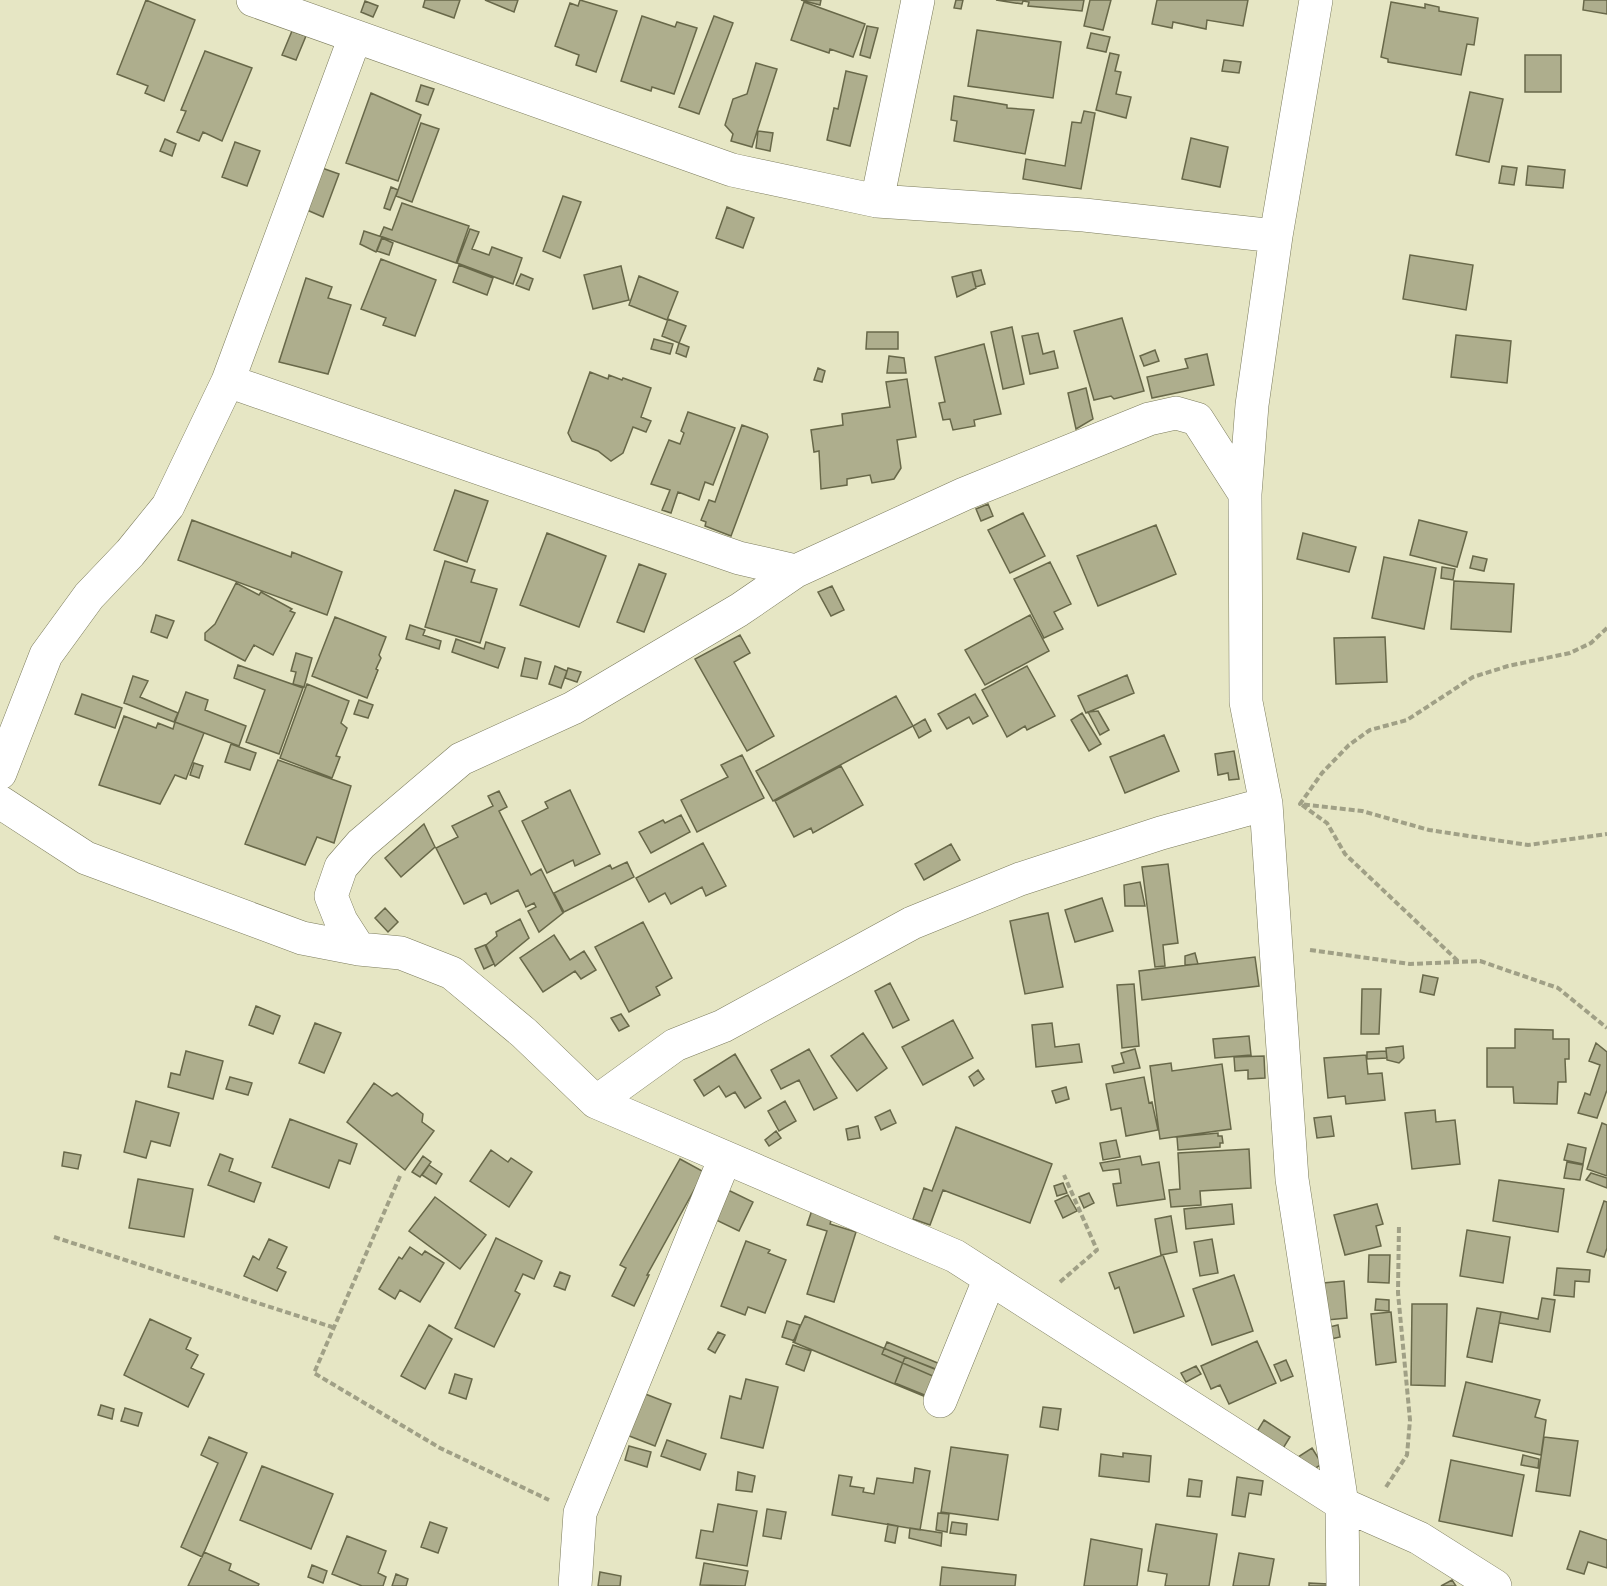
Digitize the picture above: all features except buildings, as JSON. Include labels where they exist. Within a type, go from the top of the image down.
[{"type":"street","points":[[253,0],[732,170],[877,201],[1084,215],[1276,236]]},
{"type":"street","points":[[877,201],[918,0]]},
{"type":"street","points":[[1316,0],[1276,236],[1252,405],[1245,494],[1246,702],[1266,804],[1292,1179],[1354,1509],[1343,1586]]},
{"type":"street","points":[[0,773],[46,655],[89,596],[130,553],[168,506],[228,381],[355,37]]},
{"type":"street","points":[[228,381],[739,558],[796,571]]},
{"type":"street","points":[[358,949],[341,921],[331,896],[341,867],[361,844],[461,759],[573,708],[740,610],[796,571],[964,495],[1149,419],[1176,413],[1197,419],[1245,494]]},
{"type":"street","points":[[0,802],[86,858],[302,938],[358,949],[401,953],[452,973],[524,1033],[596,1102],[955,1256],[1354,1509],[1419,1538],[1495,1586]]},
{"type":"street","points":[[596,1102],[675,1045],[723,1026],[912,923],[1020,879],[1161,833],[1266,804]]},
{"type":"street","points":[[574,1586],[580,1513],[725,1158]]},
{"type":"street","points":[[940,1401],[990,1278]]},
{"type":"path","points":[[1300,804],[1322,773],[1349,746],[1370,730],[1407,720],[1473,677],[1508,666],[1570,653],[1591,643],[1607,628]]},
{"type":"path","points":[[1266,804],[1300,804],[1362,811],[1429,830],[1528,845],[1607,834]]},
{"type":"path","points":[[1300,804],[1327,823],[1345,854],[1459,962]]},
{"type":"path","points":[[1272,914],[1312,952],[1410,964],[1480,961],[1557,988],[1607,1028]]},
{"type":"path","points":[[1033,1306],[1097,1250],[1064,1175]]},
{"type":"path","points":[[400,1176],[332,1327],[314,1373],[440,1448],[511,1484],[580,1513]]},
{"type":"path","points":[[1354,1509],[1407,1455],[1410,1420],[1398,1293],[1399,1224]]},
{"type":"path","points":[[54,1237],[332,1327]]}]
